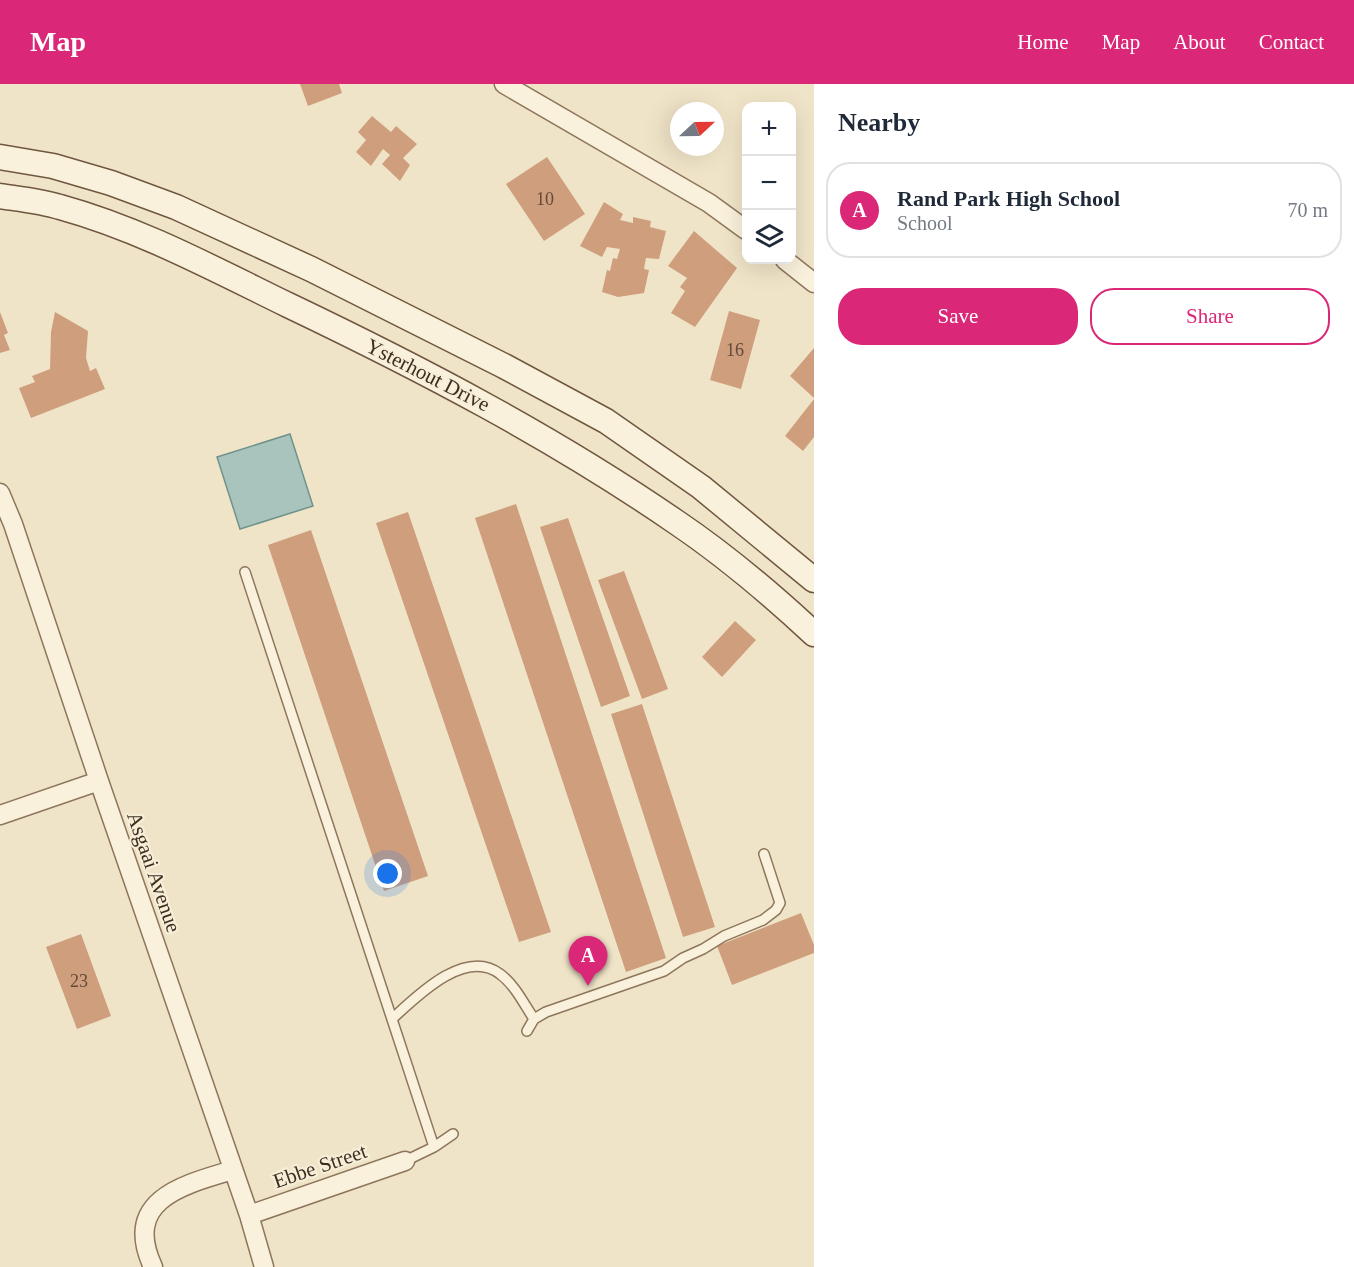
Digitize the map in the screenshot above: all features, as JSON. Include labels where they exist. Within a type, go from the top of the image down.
[{"type":"main road","name":"Ysterhout Drive","points":[[0,157],[53,166],[111,183],[176,207],[311,269],[504,366],[606,421],[692,480],[814,580]]},
{"type":"main road","name":"Ysterhout Drive","points":[[0,196],[59,206],[158,242],[335,327],[486,405],[591,466],[678,523],[749,577],[814,634]]},
{"type":"street","points":[[504,84],[709,203],[742,226]]},
{"type":"street","points":[[789,264],[814,283]]},
{"type":"street","name":"Asgaai Avenue","points":[[0,493],[13,524],[249,1215],[264,1267]]},
{"type":"street","points":[[0,815],[99,781]]},
{"type":"street","name":"Ebbe Street","points":[[249,1215],[405,1161]]},
{"type":"street","points":[[153,1267],[147,1255],[143,1233],[149,1212],[162,1199],[180,1187],[233,1170]]},
{"type":"lane","points":[[245,572],[434,1147]]},
{"type":"lane","points":[[527,1031],[534,1019],[559,1007],[664,971],[724,936],[763,920],[776,910],[780,903],[764,854]]},
{"type":"lane","points":[[392,1019],[439,980],[450,974],[475,967],[487,967],[500,974],[514,988],[534,1019]]},
{"type":"lane","points":[[405,1161],[434,1147],[453,1134]]},
{"type":"water","points":[[290,434],[313,506],[240,529],[217,457]]},
{"type":"building","points":[[300,84],[339,84],[342,93],[308,106]]},
{"type":"building","points":[[372,116],[391,132],[396,126],[417,144],[403,158],[410,165],[400,181],[382,164],[390,155],[383,149],[371,166],[356,152],[366,140],[358,132]]},
{"type":"building","points":[[547,157],[585,214],[544,241],[506,184]]},
{"type":"building","points":[[604,202],[623,214],[620,220],[633,223],[633,217],[651,221],[650,227],[666,231],[659,259],[646,258],[644,269],[649,270],[644,293],[618,297],[602,292],[607,270],[610,271],[613,258],[617,259],[620,249],[607,247],[602,257],[580,246]]},
{"type":"building","points":[[694,231],[737,268],[695,327],[671,313],[685,291],[680,287],[687,278],[668,266]]},
{"type":"building","points":[[729,311],[760,320],[741,389],[710,380]]},
{"type":"building","points":[[0,312],[8,333],[4,335],[10,350],[0,353]]},
{"type":"building","points":[[55,312],[88,331],[86,358],[90,371],[96,368],[105,389],[31,418],[19,388],[35,382],[32,376],[50,369],[51,332]]},
{"type":"building","points":[[814,348],[814,398],[790,376]]},
{"type":"building","points":[[814,399],[814,437],[803,451],[785,436]]},
{"type":"building","points":[[516,504],[666,958],[626,972],[475,518]]},
{"type":"building","points":[[408,512],[551,932],[519,942],[376,523]]},
{"type":"building","points":[[568,518],[630,696],[601,707],[540,527]]},
{"type":"building","points":[[311,530],[428,876],[384,891],[268,545]]},
{"type":"building","points":[[624,571],[668,689],[642,699],[598,580]]},
{"type":"building","points":[[735,621],[756,640],[722,677],[702,657]]},
{"type":"building","points":[[642,704],[715,927],[683,937],[611,714]]},
{"type":"building","points":[[801,913],[814,945],[814,953],[732,985],[717,946]]},
{"type":"building","points":[[81,934],[111,1016],[77,1029],[46,947]]},
{"type":"place","name":"Rand Park High School","points":[[588,986]]}]
